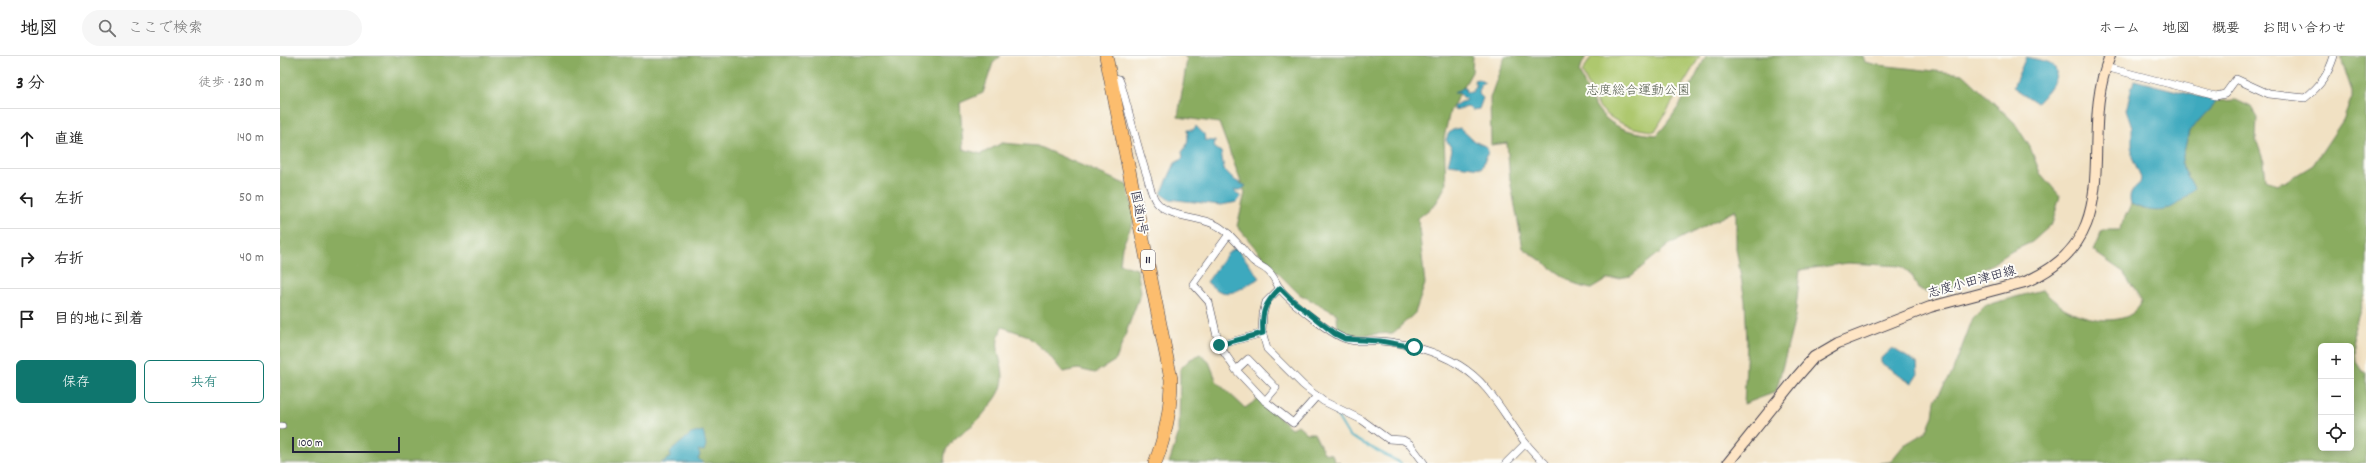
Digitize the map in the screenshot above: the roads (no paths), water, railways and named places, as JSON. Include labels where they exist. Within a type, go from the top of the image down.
[{"type":"highway","name":"国道11号","points":[[1106,56],[1171,379],[1171,403],[1168,426],[1155,463]]},
{"type":"main road","name":"志度小田津田線","points":[[1728,463],[1814,357],[1850,338],[1930,307],[2025,282],[2039,276],[2063,256],[2077,241],[2084,230],[2094,204],[2099,91],[2110,56]]},
{"type":"street","points":[[2106,68],[2216,96],[2225,94],[2236,79],[2269,94],[2305,98],[2319,87],[2328,74],[2334,56]]},
{"type":"street","points":[[1110,77],[1115,77],[1121,84],[1135,141],[1154,199],[1162,207],[1220,227],[1238,242],[1255,264],[1267,270],[1274,277],[1280,288],[1304,310],[1335,334],[1345,339],[1380,341],[1414,347],[1438,354],[1458,364],[1485,387],[1507,415],[1525,444],[1545,463]]},
{"type":"street","points":[[1228,234],[1193,284],[1209,302],[1219,345],[1236,370],[1265,401],[1293,423],[1317,396]]},
{"type":"street","points":[[1280,288],[1266,302],[1263,314],[1263,333],[1267,349],[1317,396],[1362,420],[1388,439],[1403,440],[1410,444],[1424,463]]},
{"type":"street","points":[[1219,345],[1263,333]]},
{"type":"street","points":[[1236,370],[1248,359],[1276,388],[1265,401]]},
{"type":"street","points":[[1506,463],[1525,444]]},
{"type":"water","points":[[2026,57],[2045,61],[2050,63],[2055,68],[2055,78],[2049,90],[2037,103],[2013,87]]},
{"type":"water","points":[[1478,79],[1485,83],[1480,85],[1479,94],[1483,98],[1479,109],[1472,110],[1468,107],[1454,110],[1453,106],[1466,100],[1459,93],[1454,93],[1465,87],[1466,92],[1472,92],[1476,86],[1474,80]]},
{"type":"water","points":[[2134,80],[2217,101],[2189,131],[2181,164],[2194,188],[2180,202],[2166,210],[2158,211],[2141,208],[2131,204],[2130,200],[2130,194],[2140,183],[2141,177],[2132,157],[2132,128],[2126,110]]},
{"type":"water","points":[[1196,126],[1204,134],[1205,140],[1215,141],[1214,147],[1221,152],[1224,169],[1236,181],[1246,186],[1241,190],[1234,190],[1241,197],[1237,202],[1221,205],[1168,199],[1161,194],[1175,163],[1183,158],[1182,152],[1187,145],[1188,140],[1187,130],[1193,130]]},
{"type":"water","points":[[1460,128],[1474,141],[1487,147],[1488,152],[1482,168],[1448,164],[1452,149],[1446,140],[1451,131]]},
{"type":"water","points":[[1236,247],[1260,278],[1239,290],[1227,293],[1221,292],[1207,282],[1227,254]]},
{"type":"water","points":[[1892,348],[1917,363],[1918,374],[1912,383],[1881,363],[1881,358]]},
{"type":"water","points":[[703,431],[706,445],[704,451],[698,450],[700,455],[698,459],[703,462],[702,463],[661,463],[671,457],[670,452],[691,434]]},
{"type":"waterway","points":[[1334,411],[1349,436],[1401,463]]},
{"type":"park label","name":"志度総合運動公園","points":[[1638,91]]}]
